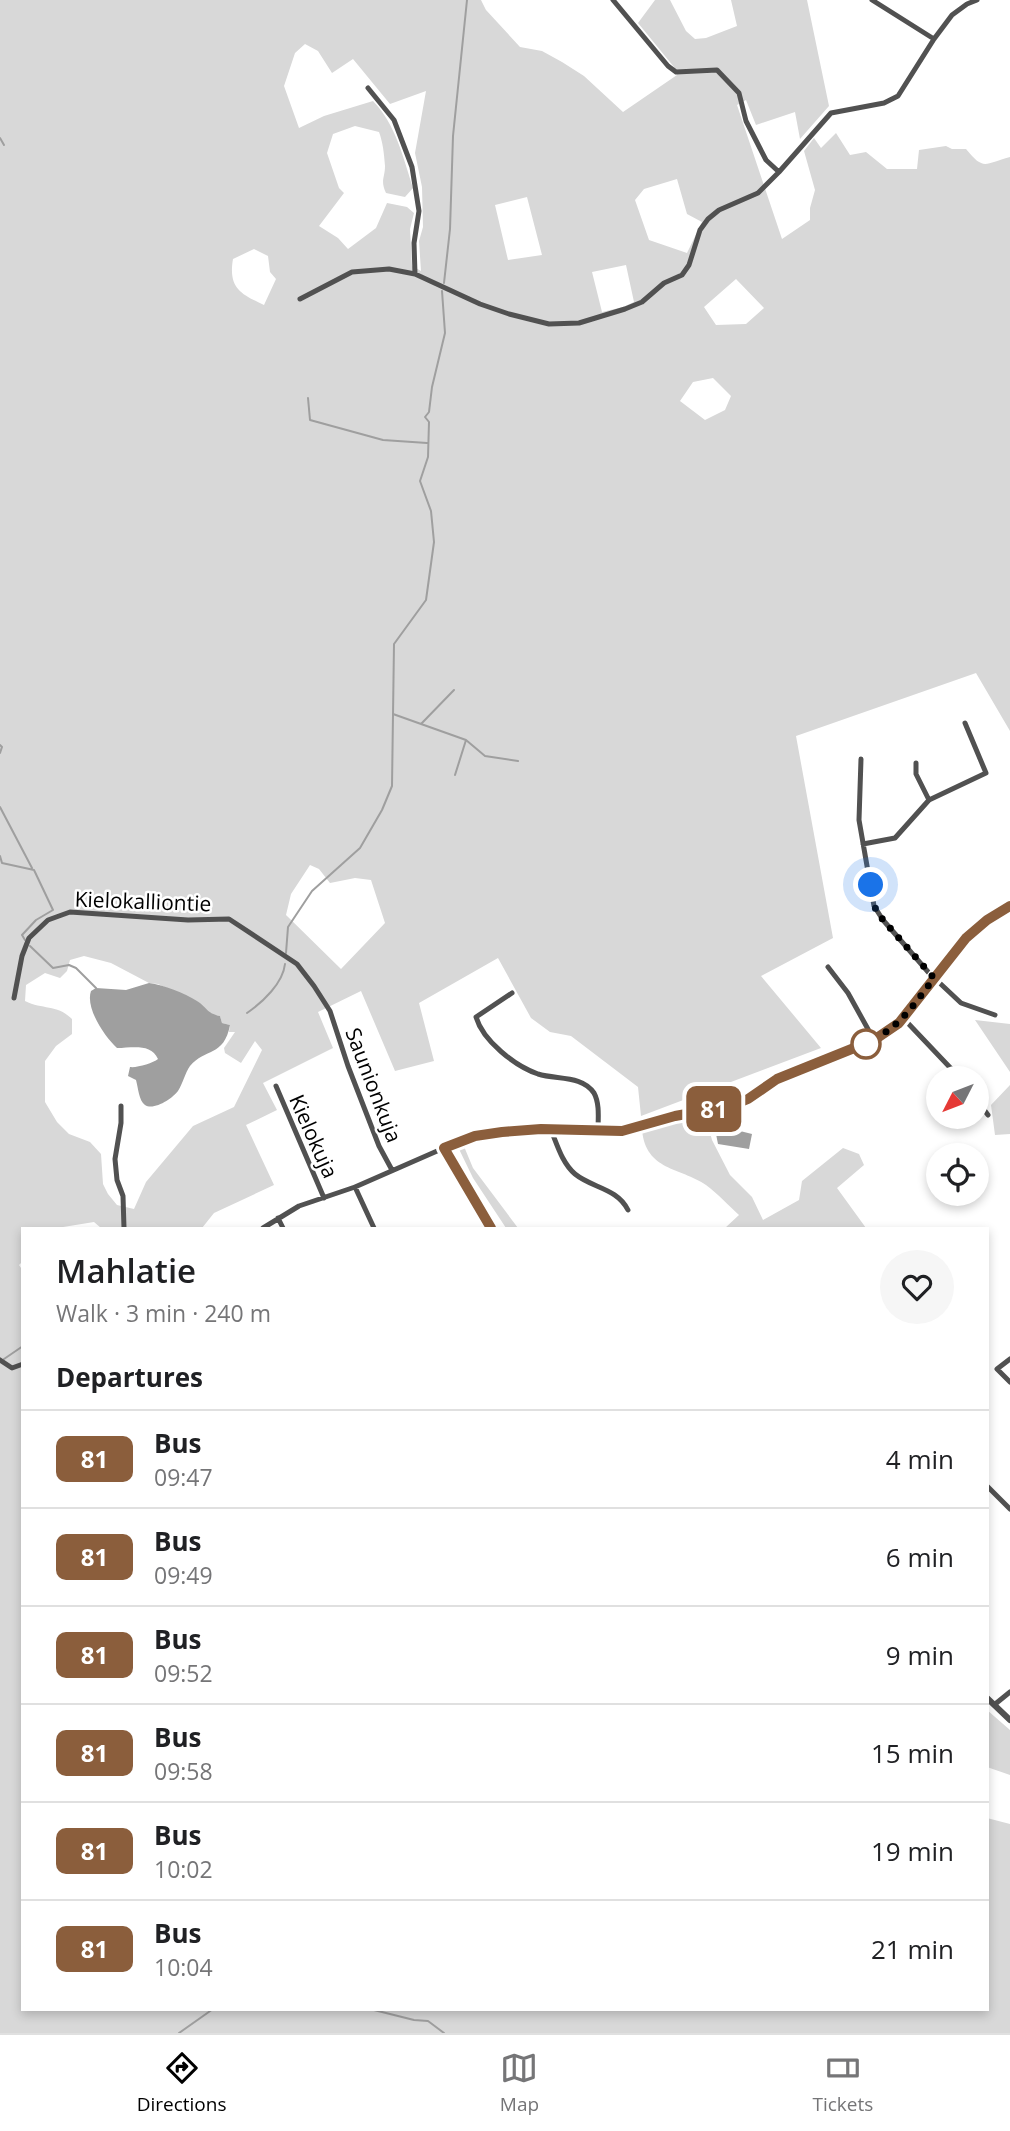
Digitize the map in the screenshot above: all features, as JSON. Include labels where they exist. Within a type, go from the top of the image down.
[{"type":"street","points":[[613,0],[676,72],[717,70],[739,93],[746,121],[766,160],[779,172]]},
{"type":"street","points":[[872,0],[934,38]]},
{"type":"street","points":[[300,299],[352,272],[389,269],[415,274],[480,304],[548,324],[579,323],[642,302],[655,289],[682,275],[690,265],[700,230],[708,219],[758,193],[831,113],[884,103],[898,96],[934,38],[952,15],[977,0]]},
{"type":"street","points":[[368,88],[394,120],[412,167],[419,211],[414,243],[415,274]]},
{"type":"street","points":[[863,844],[895,838],[929,800],[986,773],[965,723]]},
{"type":"street","points":[[861,759],[859,820],[874,906],[934,978],[961,1003],[995,1015]]},
{"type":"street","points":[[915,763],[916,774],[929,800]]},
{"type":"street","points":[[264,1227],[299,1206],[355,1187],[475,1136],[541,1129],[622,1131],[675,1116],[731,1106],[748,1099],[777,1079],[874,1040],[904,1019],[966,938],[987,920],[1010,906]]},
{"type":"street","name":"Kielokalliontie","points":[[14,998],[22,956],[29,938],[48,920],[70,912],[188,920],[229,919],[297,964],[330,1011]]},
{"type":"street","points":[[828,967],[848,993],[874,1040]]},
{"type":"street","points":[[512,993],[476,1017],[479,1027],[520,1066],[540,1075],[583,1082],[594,1094],[599,1110],[598,1131]]},
{"type":"street","name":"Saunionkuja","points":[[330,1011],[348,1066],[392,1170]]},
{"type":"street","points":[[904,1019],[949,1066]]},
{"type":"street","name":"Kielokuja","points":[[276,1086],[324,1198]]},
{"type":"street","points":[[121,1107],[115,1159],[117,1180],[123,1196],[124,1227]]},
{"type":"street","points":[[551,1130],[569,1168],[576,1175],[619,1196],[628,1210]]},
{"type":"street","points":[[444,1148],[490,1227]]},
{"type":"street","points":[[355,1187],[374,1227]]},
{"type":"street","points":[[278,1218],[282,1227]]},
{"type":"street","points":[[1010,1359],[997,1369],[1010,1382]]},
{"type":"street","points":[[0,1360],[12,1368],[21,1365]]},
{"type":"street","points":[[989,1488],[1010,1509]]},
{"type":"street","points":[[994,1705],[1010,1692]]},
{"type":"street","points":[[989,1700],[1010,1720]]},
{"type":"shaded area","points":[[0,0],[481,0],[486,10],[520,47],[542,51],[562,62],[584,76],[623,112],[677,75],[674,67],[638,23],[655,0],[670,0],[686,31],[695,39],[706,38],[737,26],[731,0],[807,0],[829,106],[800,139],[795,112],[756,125],[746,100],[737,105],[782,239],[810,220],[815,190],[804,151],[814,138],[821,148],[836,133],[850,155],[866,152],[887,169],[917,169],[919,150],[946,146],[966,149],[977,161],[985,164],[1010,157],[1010,731],[976,673],[796,736],[833,938],[761,976],[821,1048],[641,1116],[638,1087],[571,1036],[550,1032],[531,1018],[498,958],[419,1003],[434,1061],[395,1071],[361,991],[318,1012],[333,1048],[263,1083],[277,1110],[246,1125],[274,1185],[214,1213],[203,1227],[100,1227],[94,1222],[63,1227],[21,1227],[21,2011],[989,2011],[989,1819],[1010,1824],[1010,2033],[0,2033]],"holes":[[[305,44],[318,51],[332,73],[353,59],[390,104],[426,91],[415,153],[422,187],[423,227],[419,241],[421,271],[412,266],[410,229],[414,213],[407,207],[387,203],[376,228],[348,249],[338,238],[319,226],[344,193],[339,188],[327,153],[333,134],[355,126],[379,132],[384,152],[383,182],[386,193],[405,197],[413,188],[388,120],[373,101],[324,116],[299,128],[284,86],[295,53]],[[677,179],[687,214],[702,222],[687,253],[649,240],[635,200],[644,189]],[[527,197],[542,255],[508,260],[495,205]],[[254,249],[268,256],[270,272],[276,279],[264,305],[238,289],[232,277],[233,259]],[[626,265],[634,302],[602,312],[592,272]],[[736,279],[764,308],[746,324],[716,325],[704,307]],[[713,378],[731,396],[725,410],[705,420],[680,401],[693,382]],[[310,865],[319,869],[330,883],[355,878],[371,880],[385,923],[341,969],[286,915],[291,894]],[[84,956],[111,963],[149,983],[158,984],[198,1002],[210,1014],[220,1016],[222,1023],[230,1025],[229,1032],[235,1032],[224,1048],[225,1053],[241,1063],[255,1041],[262,1050],[234,1107],[193,1126],[146,1182],[134,1209],[117,1205],[103,1184],[101,1154],[90,1142],[69,1134],[57,1122],[45,1102],[45,1061],[56,1046],[72,1034],[72,1019],[61,1011],[25,1001],[26,985],[45,973],[60,978],[67,971],[70,960]]]},
{"type":"shaded area","points":[[149,983],[167,987],[192,998],[209,1012],[220,1016],[222,1023],[230,1025],[219,1047],[190,1066],[176,1094],[153,1106],[145,1105],[136,1080],[128,1076],[130,1067],[145,1065],[158,1059],[146,1048],[117,1048],[97,1022],[90,998],[91,991],[96,988],[126,990]]},
{"type":"shaded area","points":[[975,1020],[1010,1024],[1010,1072]]},
{"type":"shaded area","points":[[1010,1085],[1010,1134],[995,1135],[991,1105]]},
{"type":"shaded area","points":[[696,1116],[706,1117],[712,1140],[730,1175],[752,1197],[763,1220],[799,1200],[802,1181],[843,1148],[859,1154],[864,1165],[837,1188],[865,1227],[726,1227],[739,1215],[706,1185],[657,1161],[645,1143],[642,1130]]},
{"type":"shaded area","points":[[736,1130],[752,1134],[749,1149],[718,1144],[716,1134]]},
{"type":"shaded area","points":[[463,1144],[473,1168],[517,1227],[505,1227],[473,1178],[458,1147]]},
{"type":"shaded area","points":[[989,1712],[1010,1730],[1010,1775],[989,1768]]},
{"type":"waterway","points":[[444,283],[450,229],[453,136],[467,0]]},
{"type":"waterway","points":[[0,138],[4,145]]},
{"type":"waterway","points":[[286,953],[288,927],[312,891],[360,848],[382,810],[392,786],[394,644],[426,600],[434,542],[431,511],[420,481],[428,457],[429,422],[425,417],[429,412],[445,333],[442,291]]},
{"type":"waterway","points":[[308,398],[310,420],[383,440],[427,443]]},
{"type":"waterway","points":[[421,724],[454,690]]},
{"type":"waterway","points":[[393,714],[466,740],[485,756],[518,761]]},
{"type":"waterway","points":[[455,775],[466,740]]},
{"type":"waterway","points":[[0,745],[0,753]]},
{"type":"waterway","points":[[0,807],[32,868]]},
{"type":"waterway","points":[[0,856],[2,863],[34,870],[53,910],[36,920],[22,935],[25,940]]},
{"type":"waterway","points":[[30,946],[53,968],[69,965],[76,968],[96,988]]},
{"type":"waterway","points":[[247,1013],[271,992],[285,964]]},
{"type":"waterway","points":[[4,1359],[21,1347]]},
{"type":"waterway","points":[[179,2033],[210,2011]]},
{"type":"waterway","points":[[378,2011],[428,2021],[444,2033]]},
{"type":"bus line","name":"81","points":[[490,1227],[444,1148],[475,1136],[502,1132],[541,1129],[622,1131],[675,1116],[731,1106],[748,1099],[777,1079],[874,1040],[899,1023],[966,938],[987,920],[1010,906]]},
{"type":"route","points":[[866,1044],[859,1046],[874,1040],[904,1019],[934,978],[883,920],[874,906],[871,885]]}]
